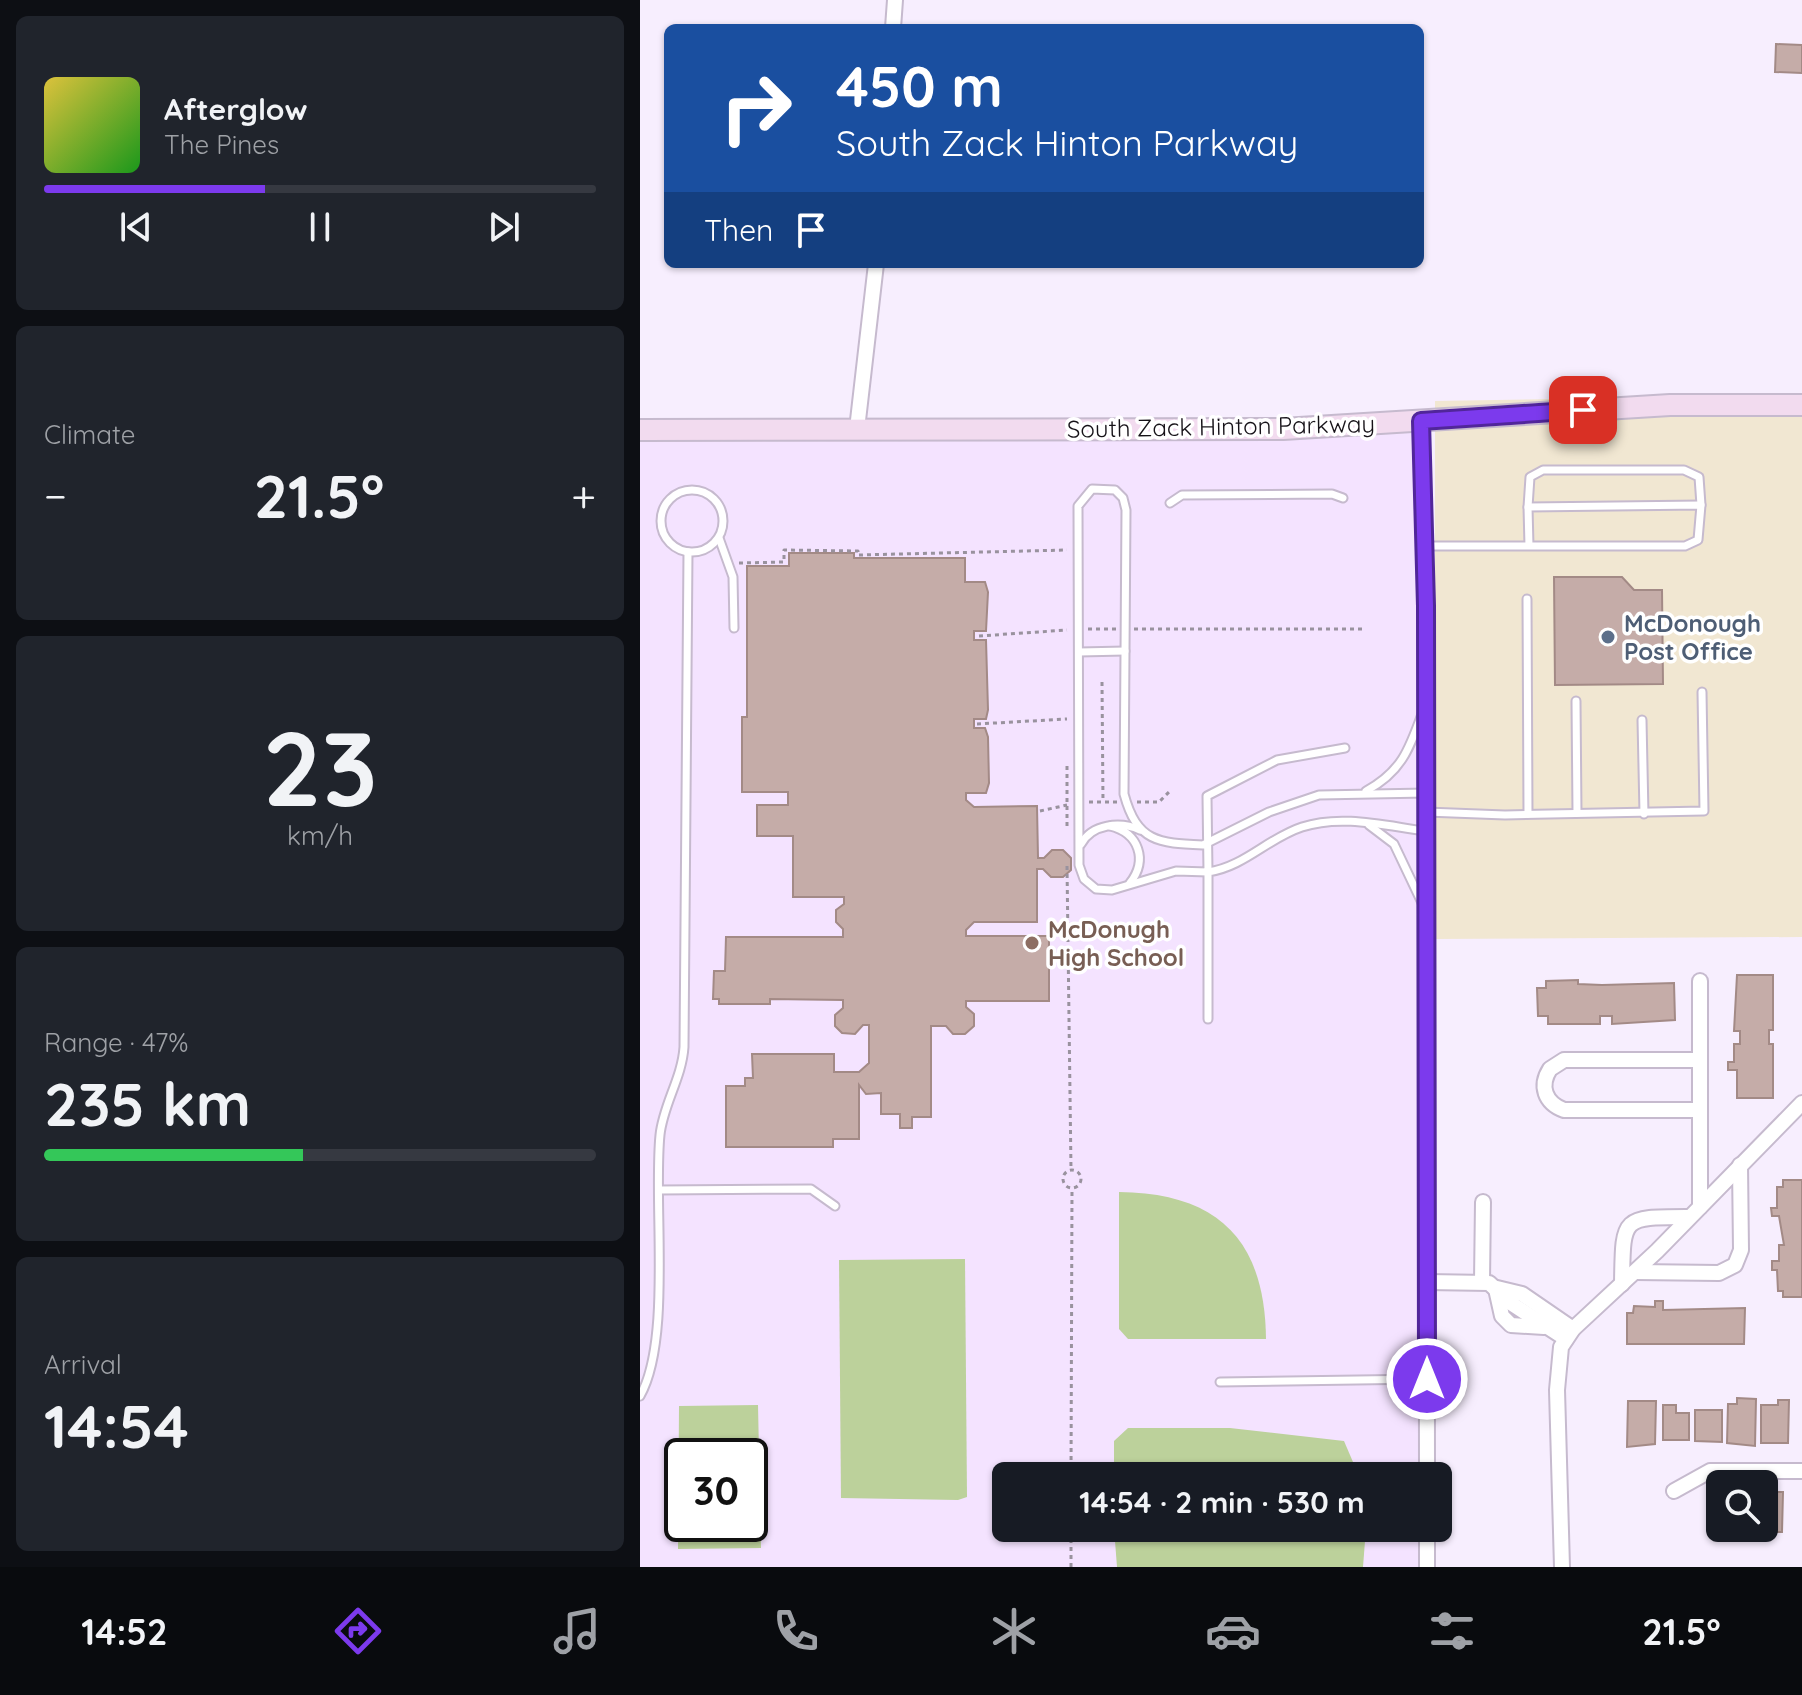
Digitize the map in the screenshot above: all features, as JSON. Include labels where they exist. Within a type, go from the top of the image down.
[{"type":"main road","name":"South Zack Hinton Parkway","points":[[640,430],[1283,429],[1670,405],[1802,405]]},
{"type":"street","points":[[893,24],[895,0]]},
{"type":"street","points":[[857,429],[876,268]]},
{"type":"street","points":[[1421,421],[1426,704],[1427,1462]]},
{"type":"street","points":[[1694,1212],[1700,1110],[1700,981]]},
{"type":"street","points":[[1700,1060],[1564,1060],[1550,1069],[1544,1086],[1550,1101],[1564,1110],[1700,1110]]},
{"type":"street","points":[[1562,1567],[1557,1377],[1559,1356],[1570,1334],[1636,1272],[1802,1103]]},
{"type":"street","points":[[1636,1272],[1719,1273],[1735,1265],[1741,1250],[1740,1165]]},
{"type":"street","points":[[1483,1202],[1489,1285],[1544,1327],[1570,1334]]},
{"type":"street","points":[[1622,1284],[1622,1237],[1631,1223],[1646,1217],[1694,1212]]},
{"type":"street","points":[[1427,1282],[1489,1285],[1522,1294],[1570,1334]]},
{"type":"street","points":[[1674,1491],[1710,1471],[1802,1471]]},
{"type":"street","points":[[1427,1542],[1427,1567]]},
{"type":"lane","points":[[1425,546],[1529,546],[1685,546],[1698,540],[1701,505],[1699,477],[1684,470],[1543,470],[1530,477],[1529,546]]},
{"type":"lane","points":[[1129,885],[1139,869],[1138,847],[1124,794],[1126,510],[1123,498],[1115,490],[1092,489],[1078,506],[1079,849],[1084,879],[1096,889],[1112,890],[1129,885],[1176,871],[1226,869],[1300,827],[1326,821],[1426,831]]},
{"type":"lane","points":[[719,538],[705,549],[688,552],[670,543],[661,526],[664,506],[678,492],[699,490],[715,499],[723,514],[719,538],[730,563],[734,628]]},
{"type":"lane","points":[[1170,503],[1182,495],[1312,494],[1343,498]]},
{"type":"lane","points":[[1528,507],[1701,505]]},
{"type":"lane","points":[[640,1396],[656,1336],[661,1127],[680,1076],[684,1047],[688,552]]},
{"type":"lane","points":[[1527,599],[1528,814]]},
{"type":"lane","points":[[1079,652],[1125,651]]},
{"type":"lane","points":[[1426,812],[1644,814],[1704,811],[1702,692]]},
{"type":"lane","points":[[1576,701],[1577,813]]},
{"type":"lane","points":[[1363,793],[1381,783],[1406,757],[1426,704]]},
{"type":"lane","points":[[1642,720],[1644,814]]},
{"type":"lane","points":[[1208,1019],[1207,796],[1263,766],[1345,748]]},
{"type":"lane","points":[[1079,849],[1089,834],[1110,826],[1133,827],[1165,844],[1207,843],[1269,812],[1319,795],[1426,793]]},
{"type":"lane","points":[[1131,817],[1142,831]]},
{"type":"lane","points":[[1367,824],[1394,844],[1426,913]]},
{"type":"lane","points":[[1110,826],[1127,833],[1138,847]]},
{"type":"lane","points":[[659,1190],[811,1189],[835,1206]]},
{"type":"lane","points":[[1220,1382],[1427,1379]]},
{"type":"path","points":[[730,563],[784,562],[784,550],[858,551],[858,555],[1067,550]]},
{"type":"path","points":[[1088,629],[1117,629]]},
{"type":"path","points":[[1134,629],[1364,629]]},
{"type":"path","points":[[979,636],[1070,630]]},
{"type":"path","points":[[1102,682],[1103,802]]},
{"type":"path","points":[[977,724],[1067,719]]},
{"type":"path","points":[[1137,802],[1159,802],[1171,790]]},
{"type":"path","points":[[1089,802],[1117,802]]},
{"type":"path","points":[[1040,811],[1067,805]]},
{"type":"path","points":[[1071,1462],[1072,1189],[1081,1180],[1073,1170],[1067,1171],[1062,1179],[1072,1189]]},
{"type":"path","points":[[1071,1542],[1071,1567]]},
{"type":"shaded area","points":[[1802,395],[1802,937],[1435,939],[1435,401]]},
{"type":"shaded area","name":"McDonugh High School","points":[[1421,421],[1426,1462],[992,1462],[992,1542],[1426,1542],[1426,1567],[640,1567],[640,430]]},
{"type":"green space","points":[[1119,1192],[1184,1201],[1209,1213],[1229,1229],[1245,1249],[1257,1274],[1266,1339],[1128,1339],[1119,1329]]},
{"type":"green space","points":[[965,1259],[967,1497],[958,1500],[841,1498],[839,1260]]},
{"type":"green space","points":[[758,1405],[759,1438],[679,1438],[679,1406]]},
{"type":"green space","points":[[1128,1428],[1230,1428],[1344,1441],[1353,1462],[1114,1462],[1114,1441]]},
{"type":"green space","points":[[678,1542],[761,1542],[761,1548],[678,1549]]},
{"type":"green space","points":[[1115,1542],[1365,1542],[1363,1567],[1117,1567]]},
{"type":"building","points":[[1776,44],[1802,45],[1802,73],[1775,72]]},
{"type":"building","points":[[789,553],[854,553],[854,558],[965,558],[965,582],[985,582],[988,592],[986,631],[974,631],[974,640],[986,640],[988,710],[986,719],[974,719],[974,728],[985,728],[988,737],[989,783],[986,793],[966,793],[966,800],[974,807],[1037,806],[1038,858],[1044,858],[1052,850],[1063,850],[1071,858],[1071,870],[1063,877],[1051,877],[1043,869],[1037,869],[1037,922],[974,922],[966,930],[966,936],[1049,936],[1049,1001],[966,1001],[966,1007],[974,1014],[974,1026],[965,1034],[953,1034],[946,1026],[931,1026],[931,1117],[912,1117],[912,1128],[900,1128],[900,1114],[881,1114],[881,1093],[866,1094],[859,1085],[859,1139],[833,1139],[833,1147],[726,1147],[726,1086],[745,1086],[745,1078],[753,1078],[752,1054],[834,1054],[834,1072],[859,1072],[869,1063],[869,1025],[863,1025],[855,1034],[842,1033],[835,1026],[835,1015],[843,1008],[843,1000],[770,999],[770,1004],[719,1004],[719,999],[713,999],[714,971],[725,971],[726,937],[843,937],[843,929],[836,922],[836,910],[844,904],[844,897],[793,897],[793,836],[757,836],[757,805],[788,805],[788,792],[742,792],[742,717],[747,717],[747,566],[789,566]]},
{"type":"building","name":"McDonough Post Office","points":[[1554,577],[1622,577],[1634,590],[1662,590],[1663,684],[1555,685]]},
{"type":"building","points":[[1737,975],[1773,975],[1773,1030],[1769,1030],[1769,1044],[1773,1044],[1773,1098],[1737,1098],[1737,1070],[1728,1070],[1728,1062],[1734,1062],[1734,1044],[1740,1044],[1740,1031],[1734,1031]]},
{"type":"building","points":[[1578,980],[1578,984],[1602,985],[1674,983],[1675,1020],[1612,1024],[1612,1016],[1600,1016],[1600,1024],[1548,1024],[1548,1016],[1538,1016],[1537,988],[1546,988],[1546,981]]},
{"type":"building","points":[[1783,1180],[1802,1180],[1802,1297],[1783,1297],[1783,1291],[1778,1291],[1777,1270],[1772,1270],[1772,1261],[1779,1261],[1779,1245],[1784,1245],[1779,1216],[1772,1216],[1771,1208],[1777,1208],[1777,1187],[1783,1187]]},
{"type":"building","points":[[1655,1301],[1663,1301],[1663,1310],[1745,1308],[1744,1344],[1627,1344],[1627,1313],[1633,1313],[1634,1306],[1655,1307]]},
{"type":"building","points":[[1737,1398],[1756,1399],[1755,1446],[1727,1443],[1728,1404],[1737,1404]]},
{"type":"building","points":[[1778,1400],[1789,1400],[1788,1443],[1761,1443],[1761,1405],[1778,1405]]},
{"type":"building","points":[[1628,1401],[1656,1401],[1655,1444],[1627,1447]]},
{"type":"building","points":[[1663,1405],[1676,1405],[1676,1413],[1689,1413],[1689,1440],[1663,1440]]},
{"type":"building","points":[[1695,1410],[1722,1410],[1722,1442],[1695,1441]]},
{"type":"building","points":[[1778,1492],[1783,1492],[1782,1532],[1778,1532]]},
{"type":"place","name":"McDonough Post Office","points":[[1608,637]]},
{"type":"place","name":"McDonugh High School","points":[[1032,943]]},
{"type":"route","points":[[1427,1379],[1426,606],[1421,421],[1583,410]]}]
